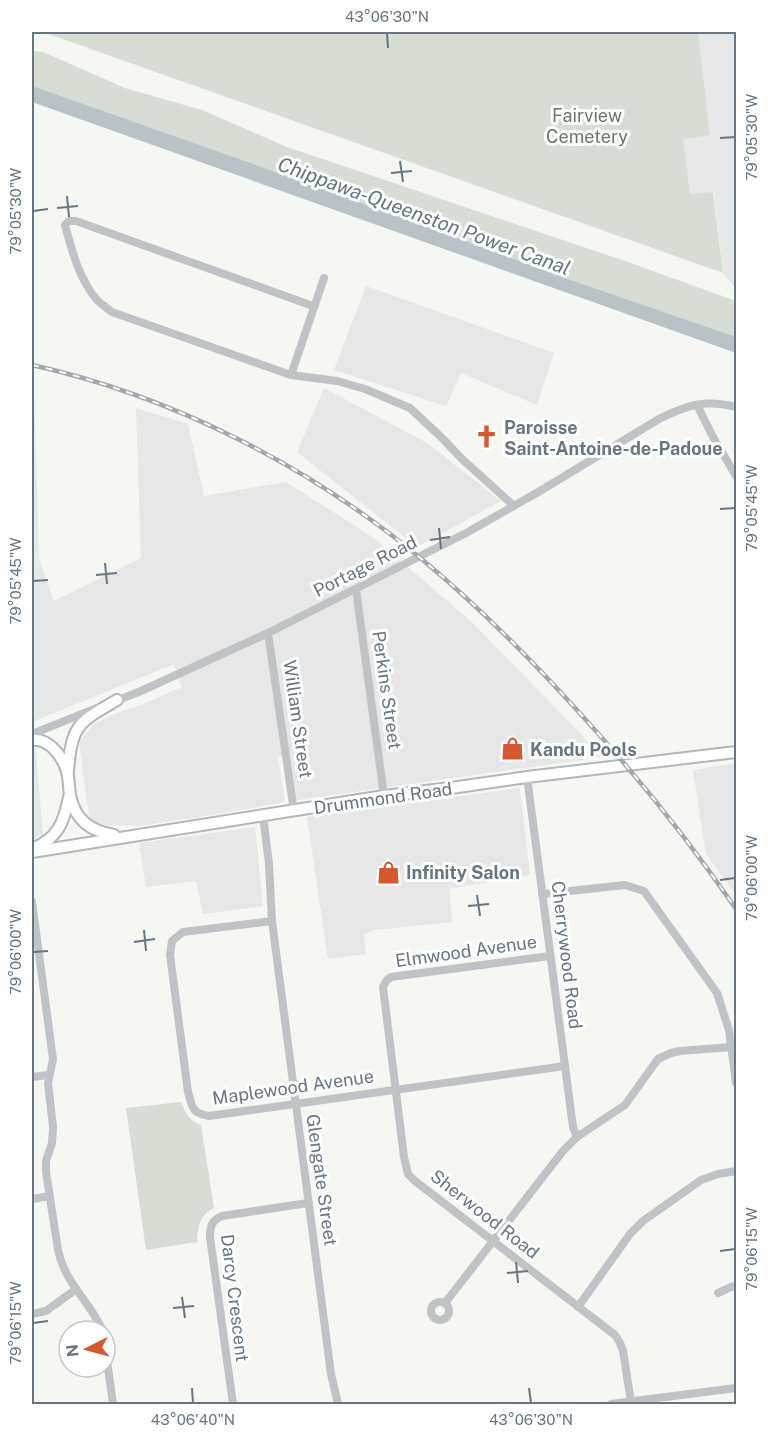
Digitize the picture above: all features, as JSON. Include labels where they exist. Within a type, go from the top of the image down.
[{"type":"main road","points":[[32,850],[45,843],[58,831],[66,814],[69,794],[70,747],[74,734],[80,724],[117,700]]},
{"type":"main road","points":[[32,740],[39,739],[55,750],[68,774]]},
{"type":"main road","name":"Drummond Road","points":[[32,850],[384,796],[736,752]]},
{"type":"main road","points":[[69,794],[73,808],[86,825],[94,831],[122,837]]},
{"type":"street","points":[[314,306],[76,221],[69,221],[65,225],[70,247],[82,278],[98,301],[112,312],[291,375],[337,381],[365,389],[410,408],[514,506]]},
{"type":"street","points":[[291,375],[324,278]]},
{"type":"street","name":"Portage Road","points":[[32,734],[141,691],[268,633],[356,589],[468,532],[678,409],[721,403],[736,407]]},
{"type":"street","points":[[697,405],[736,476]]},
{"type":"street","name":"Perkins Street","points":[[356,589],[384,796]]},
{"type":"street","name":"William Street","points":[[268,633],[294,811]]},
{"type":"street","name":"Cherrywood Road","points":[[527,777],[564,1066],[573,1127],[577,1137]]},
{"type":"street","name":"Glengate Street","points":[[263,815],[269,864],[272,921],[295,1103],[331,1374],[338,1404]]},
{"type":"street","points":[[542,894],[625,885],[644,891],[717,993],[729,1030],[736,1083]]},
{"type":"street","points":[[32,902],[35,953],[53,1059],[49,1075],[49,1094],[54,1127],[46,1161],[50,1196],[61,1262],[75,1290],[98,1319]]},
{"type":"street","name":"Maplewood Avenue","points":[[272,921],[183,932],[172,941],[170,955],[188,1092],[193,1110],[199,1114],[209,1116],[564,1066]]},
{"type":"street","name":"Elmwood Avenue","points":[[387,980],[550,956]]},
{"type":"street","name":"Sherwood Road","points":[[387,980],[383,987],[408,1174],[615,1335],[623,1351],[631,1402]]},
{"type":"street","points":[[445,1303],[563,1151],[577,1137],[625,1105],[658,1059],[680,1051],[731,1047]]},
{"type":"street","points":[[32,1077],[49,1075]]},
{"type":"street","points":[[578,1306],[630,1234],[643,1221],[701,1180],[736,1171]]},
{"type":"street","points":[[32,1198],[50,1196]]},
{"type":"street","name":"Darcy Crescent","points":[[233,1404],[210,1226],[222,1216],[308,1203]]},
{"type":"street","points":[[718,1293],[736,1286]]},
{"type":"street","points":[[32,1314],[46,1311],[75,1290]]},
{"type":"street","points":[[110,1379],[113,1404]]},
{"type":"street","points":[[611,1404],[674,1401],[736,1388]]},
{"type":"shaded area","points":[[698,32],[736,32],[736,289],[723,273],[714,192],[690,195],[682,138],[710,135]]},
{"type":"shaded area","name":"Chippawa-Queenston Power Canal","points":[[32,86],[318,187],[576,282],[736,337],[736,353],[32,102]]},
{"type":"shaded area","points":[[366,286],[554,353],[537,405],[461,373],[446,406],[334,370]]},
{"type":"shaded area","points":[[324,388],[427,443],[501,501],[417,547],[297,452]]},
{"type":"shaded area","points":[[32,389],[34,390],[39,559],[54,601],[141,558],[136,408],[188,424],[204,496],[286,482],[374,538],[472,622],[603,757],[297,800],[290,755],[278,757],[285,802],[138,826],[90,822],[79,742],[94,724],[182,687],[174,664],[32,722]]},
{"type":"shaded area","points":[[35,742],[43,835],[32,840],[32,744]]},
{"type":"shaded area","points":[[736,763],[736,895],[706,854],[693,770]]},
{"type":"shaded area","points":[[520,788],[530,875],[449,889],[452,922],[374,930],[364,934],[366,954],[328,959],[307,817]]},
{"type":"shaded area","points":[[255,827],[263,906],[203,914],[196,881],[146,887],[139,843]]},
{"type":"green space","name":"Fairview Cemetery","points":[[43,32],[698,32],[710,135],[683,139],[690,194],[713,192],[723,273]]},
{"type":"green space","points":[[32,51],[43,52],[125,88],[202,110],[287,147],[625,261],[736,301],[736,342],[32,89]]},
{"type":"green space","points":[[181,1102],[191,1119],[201,1125],[214,1208],[202,1218],[197,1242],[146,1250],[126,1108]]},
{"type":"railway","points":[[32,365],[84,378],[136,395],[236,438],[331,492],[418,556],[500,630],[619,757],[660,806],[736,909]]},
{"type":"place","name":"Paroisse Saint-Antoine-de-Padoue","points":[[486,437]]},
{"type":"place","name":"Kandu Pools","points":[[512,749]]},
{"type":"place","name":"Infinity Salon","points":[[388,872]]}]
